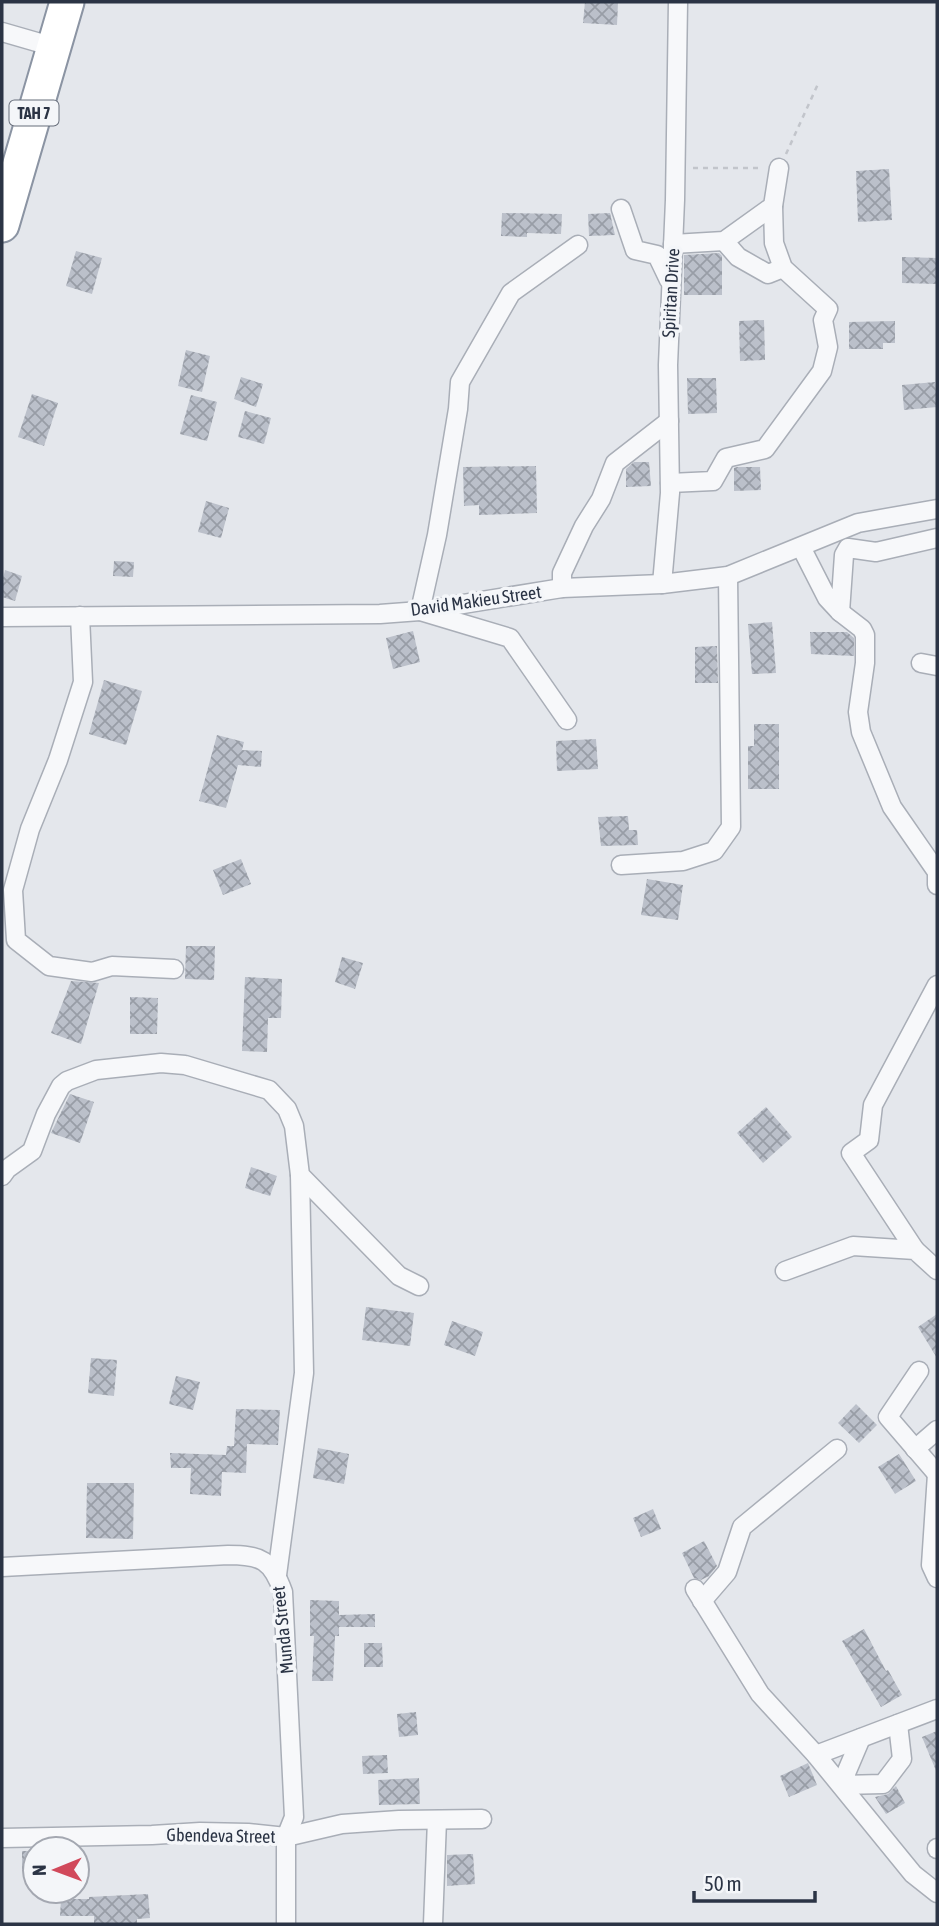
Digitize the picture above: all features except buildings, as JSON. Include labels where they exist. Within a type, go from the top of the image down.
[{"type":"highway","name":"TAH 7","points":[[2,225],[11,156],[54,47],[66,2]]},
{"type":"street","name":"Spiritan Drive","points":[[662,584],[670,483],[670,283],[676,168],[678,2]]},
{"type":"street","points":[[2,32],[54,47]]},
{"type":"street","points":[[670,483],[713,481],[726,458],[765,449],[822,371],[828,347],[822,320],[828,309],[784,274],[774,243],[773,205],[779,168]]},
{"type":"street","points":[[673,244],[724,241],[773,205]]},
{"type":"street","points":[[621,209],[635,250],[657,255],[670,283]]},
{"type":"street","points":[[724,241],[738,257],[768,274],[784,274]]},
{"type":"street","points":[[567,720],[510,638],[420,611],[437,535],[460,382],[511,293],[578,245]]},
{"type":"street","points":[[562,588],[562,573],[584,526],[601,499],[615,463],[669,421]]},
{"type":"street","name":"David Makieu Street","points":[[2,617],[380,614],[420,611],[562,588],[662,584],[728,576],[858,523],[937,509]]},
{"type":"street","points":[[840,612],[845,555],[848,548],[876,552],[937,538]]},
{"type":"street","points":[[802,547],[827,598],[862,629],[865,635],[866,654],[858,712],[861,732],[892,807],[937,872],[937,885]]},
{"type":"street","points":[[621,865],[683,861],[714,851],[731,827],[728,576]]},
{"type":"street","points":[[80,616],[83,682],[58,760],[30,829],[13,890],[16,940],[48,967],[92,972],[112,967],[174,969]]},
{"type":"street","points":[[937,985],[873,1105],[869,1140],[851,1153],[915,1250],[937,1270]]},
{"type":"street","points":[[2,1176],[7,1169],[32,1151],[46,1114],[61,1086],[96,1070],[160,1063],[185,1065],[269,1090],[286,1109],[294,1126],[300,1175],[304,1373],[277,1575]]},
{"type":"street","points":[[300,1175],[399,1276],[419,1286]]},
{"type":"street","points":[[785,1271],[853,1246],[915,1250]]},
{"type":"street","points":[[919,1371],[888,1417],[937,1474],[931,1565],[937,1578]]},
{"type":"street","points":[[915,1449],[937,1430]]},
{"type":"street","points":[[837,1449],[742,1527],[727,1572],[699,1595],[760,1694],[816,1755],[913,1874],[937,1893]]},
{"type":"street","name":"Munda Street","points":[[2,1567],[251,1555],[261,1559],[277,1575],[283,1591],[292,1736],[294,1817],[286,1837],[286,1924]]},
{"type":"street","points":[[816,1755],[937,1709]]},
{"type":"street","points":[[841,1785],[883,1784],[902,1759],[898,1724]]},
{"type":"street","points":[[841,1785],[861,1738]]},
{"type":"street","name":"Gbendeva Street","points":[[2,1838],[200,1832],[286,1837],[342,1824],[482,1819]]},
{"type":"street","points":[[433,1924],[437,1820]]},
{"type":"path","points":[[676,168],[779,168],[818,84]]}]
